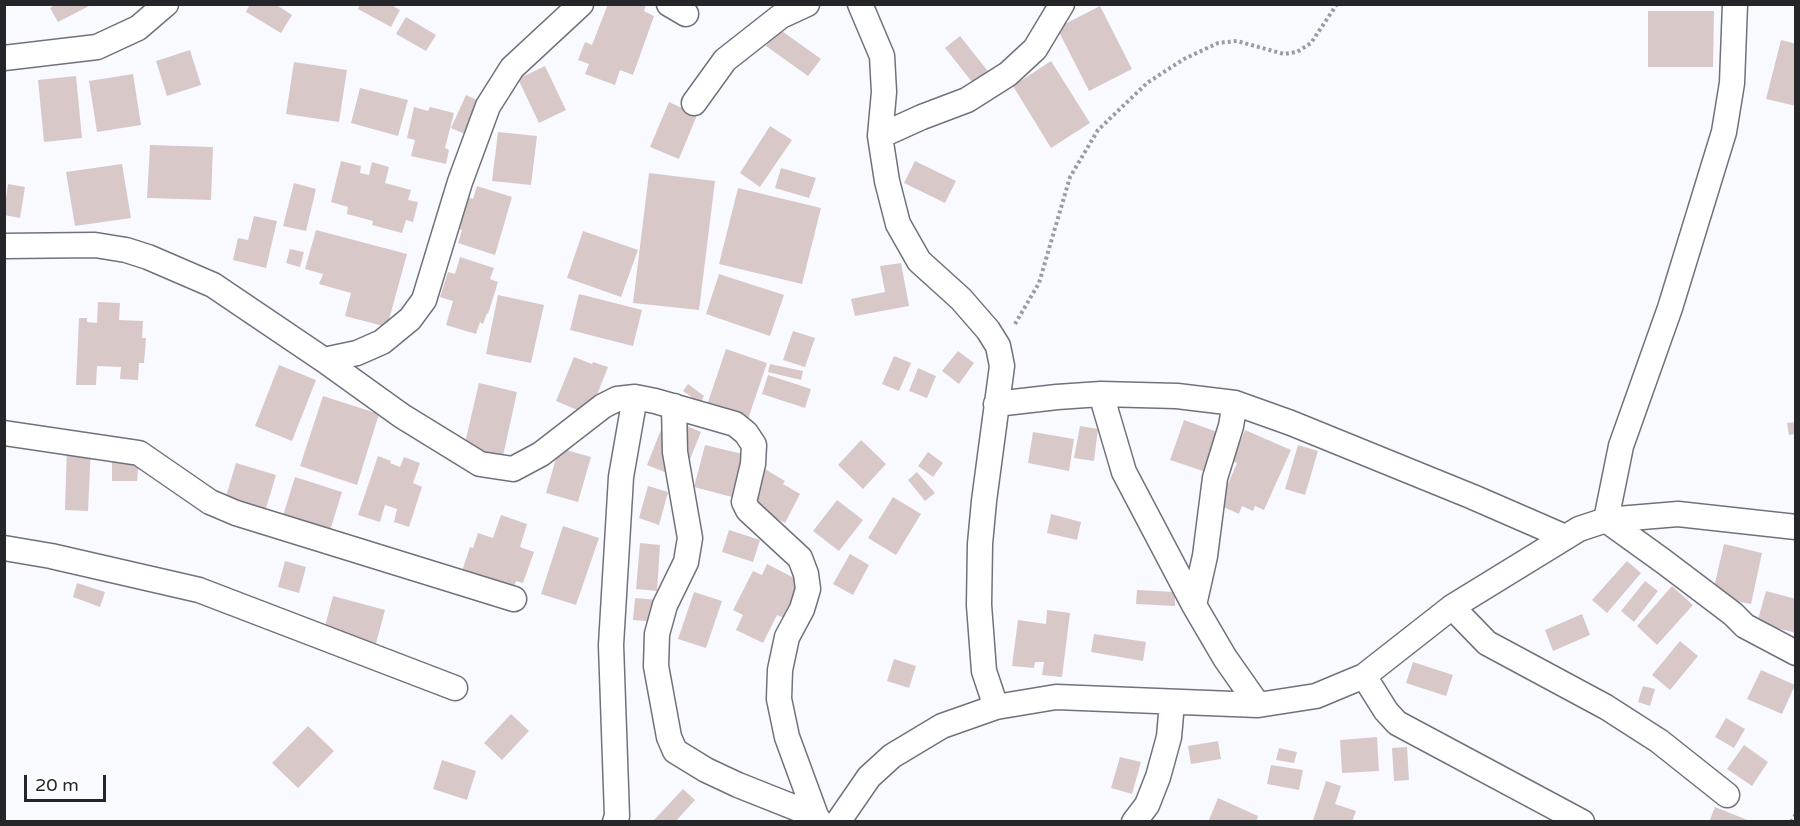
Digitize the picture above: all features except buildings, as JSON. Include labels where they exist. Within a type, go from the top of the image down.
[{"type":"street","points":[[4,58],[97,47],[138,28],[166,4]]},
{"type":"street","points":[[324,360],[357,353],[382,342],[410,319],[424,300],[460,182],[488,106],[512,68],[581,4]]},
{"type":"street","points":[[694,103],[725,60],[781,16],[807,4]]},
{"type":"street","points":[[860,4],[882,56],[885,92],[880,136],[886,181],[898,224],[918,261],[961,299],[988,330],[998,346],[1002,366],[982,522],[979,605],[984,671],[996,707]]},
{"type":"street","points":[[880,136],[967,100],[1008,74],[1035,49],[1062,4]]},
{"type":"street","points":[[1606,520],[1621,446],[1670,308],[1724,132],[1732,83],[1735,4]]},
{"type":"street","points":[[4,246],[95,245],[126,250],[213,285],[402,416],[480,464],[513,469],[541,454],[603,406],[617,399],[635,397],[735,424],[746,433],[754,445],[753,464],[744,502],[758,521],[800,558],[806,574],[808,589],[802,609],[787,637],[780,670],[779,699],[787,737],[824,820]]},
{"type":"street","points":[[996,404],[1101,394],[1177,396],[1234,403],[1291,423],[1565,537]]},
{"type":"street","points":[[1101,394],[1124,472],[1194,606],[1225,658],[1258,705]]},
{"type":"street","points":[[615,822],[617,816],[611,645],[621,477],[635,397]]},
{"type":"street","points":[[1194,606],[1205,556],[1215,478],[1231,426],[1234,403]]},
{"type":"street","points":[[674,406],[675,452],[690,537],[686,562],[664,605],[657,634],[656,666],[669,737],[675,751],[706,770],[824,820]]},
{"type":"street","points":[[4,433],[139,453],[210,502],[236,513],[514,599]]},
{"type":"street","points":[[824,820],[892,756],[942,726],[996,707],[1056,697],[1258,705],[1316,696],[1364,676],[1452,607],[1579,529],[1606,520],[1678,514],[1796,527]]},
{"type":"street","points":[[1606,520],[1733,614],[1745,626],[1796,653]]},
{"type":"street","points":[[4,548],[51,556],[199,590],[455,688]]},
{"type":"street","points":[[1452,607],[1487,643],[1606,706],[1659,741],[1727,795]]},
{"type":"street","points":[[1364,676],[1386,711],[1397,723],[1582,822]]},
{"type":"street","points":[[1134,822],[1147,805],[1158,777],[1169,737],[1173,703]]},
{"type":"path","points":[[998,346],[1012,328],[1039,283],[1070,177],[1098,130],[1147,83],[1184,59],[1218,44],[1237,41],[1284,54],[1297,52],[1311,43],[1337,4]]},
{"type":"path","points":[[1791,822],[1796,814]]}]
